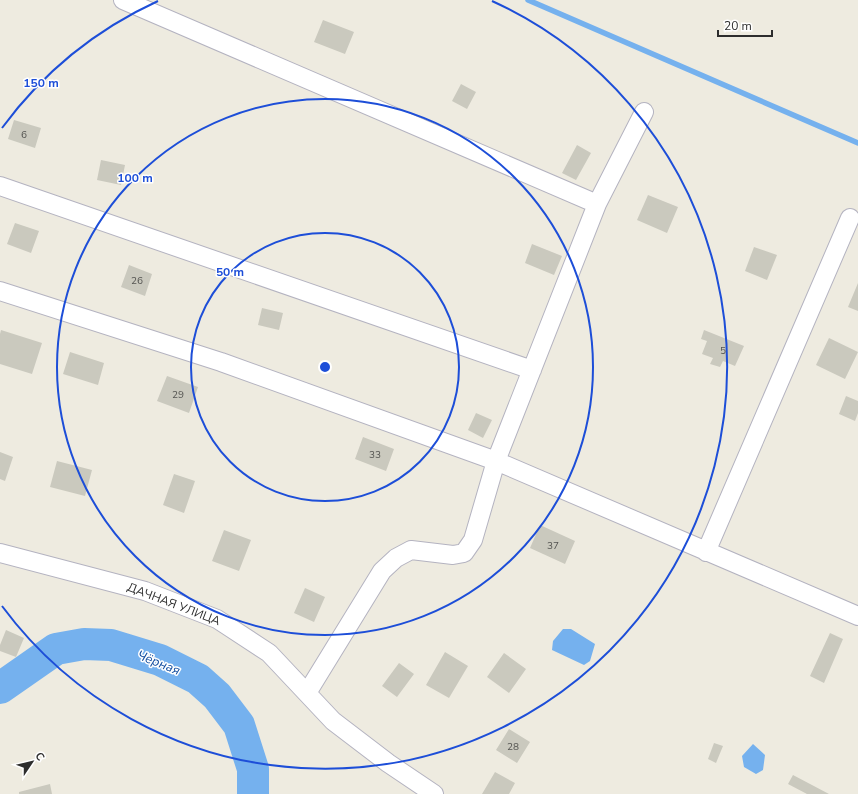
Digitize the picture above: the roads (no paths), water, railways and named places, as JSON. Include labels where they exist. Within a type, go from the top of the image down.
[{"type":"street","points":[[123,0],[597,204]]},
{"type":"street","points":[[307,693],[382,571],[396,558],[411,550],[453,555],[464,553],[473,540],[496,461],[597,204],[644,112]]},
{"type":"street","points":[[0,186],[532,370]]},
{"type":"street","points":[[706,552],[850,218]]},
{"type":"street","points":[[0,291],[221,362],[496,461],[858,616]]},
{"type":"street","name":"ДАЧНАЯ УЛИЦА","points":[[0,553],[145,591],[217,619],[269,653],[333,720],[388,762],[434,794]]},
{"type":"water","points":[[563,629],[571,629],[595,644],[590,661],[584,665],[552,650],[553,641]]},
{"type":"water","points":[[753,744],[765,755],[763,770],[756,774],[744,767],[742,756]]},
{"type":"waterway","points":[[528,0],[858,143]]},
{"type":"waterway","name":"Чёрная","points":[[0,688],[56,649],[84,644],[111,645],[160,660],[198,679],[217,696],[239,725],[253,769],[253,794]]}]
